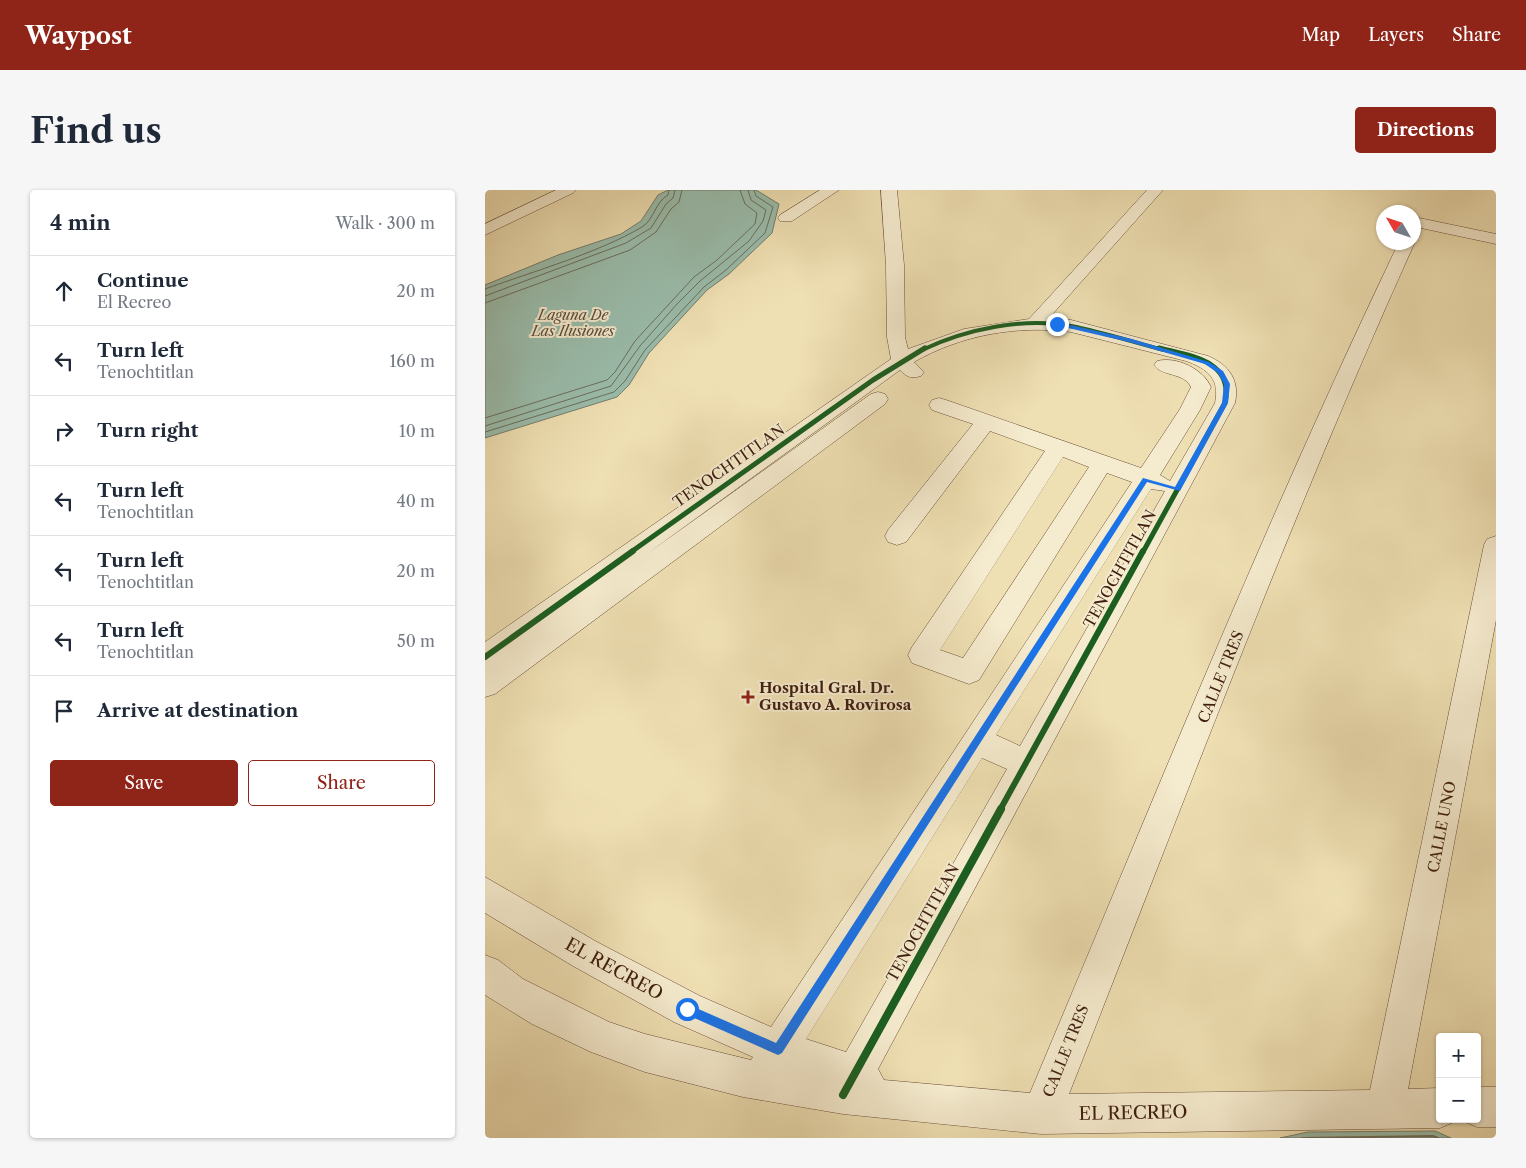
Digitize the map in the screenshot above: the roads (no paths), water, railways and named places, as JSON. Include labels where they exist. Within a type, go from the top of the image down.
[{"type":"street","points":[[485,230],[568,190]]},
{"type":"street","points":[[785,218],[831,190]]},
{"type":"street","points":[[889,190],[895,265],[896,329],[908,367]]},
{"type":"street","points":[[1035,323],[1155,190]]},
{"type":"street","points":[[1421,224],[1496,239]]},
{"type":"street","name":"CALLE TRES","points":[[1041,1114],[1303,476],[1363,336],[1404,250]]},
{"type":"street","name":"TENOCHTITLAN","points":[[485,685],[908,367],[923,349],[952,338],[1035,323],[1071,326],[1184,355],[1207,363],[1221,372],[1227,384],[1225,403],[1027,763],[859,1089]]},
{"type":"street","name":"TENOCHTITLAN","points":[[485,657],[719,488],[908,367],[932,363],[965,352],[1017,343],[1058,340],[1099,346],[1184,371],[1197,379],[1201,387],[1187,416],[778,1049],[761,1081]]},
{"type":"street","points":[[939,405],[1177,490]]},
{"type":"street","points":[[897,536],[986,422]]},
{"type":"street","points":[[1058,448],[921,655],[969,672],[1102,464]]},
{"type":"street","points":[[1107,540],[1143,552]]},
{"type":"street","name":"CALLE UNO","points":[[1385,1109],[1496,545]]},
{"type":"street","points":[[977,741],[1027,763]]},
{"type":"street","name":"EL RECREO","points":[[485,894],[635,982],[687,1009],[778,1049],[859,1089]]},
{"type":"street","name":"EL RECREO","points":[[485,973],[510,992],[545,1011],[604,1038],[661,1057],[761,1081],[859,1089],[1041,1114],[1436,1108]]},
{"type":"street","points":[[1481,1107],[1496,1107]]},
{"type":"water","name":"Laguna De Las Ilusiones","points":[[668,190],[756,190],[779,204],[772,233],[729,274],[707,290],[649,353],[629,385],[617,397],[485,438],[485,285],[558,255],[621,234],[641,221],[658,195]]},
{"type":"water","points":[[1435,1131],[1451,1138],[1280,1138],[1308,1132]]},
{"type":"place","name":"Hospital Gral. Dr. Gustavo A. Rovirosa","points":[[748,697]]}]
